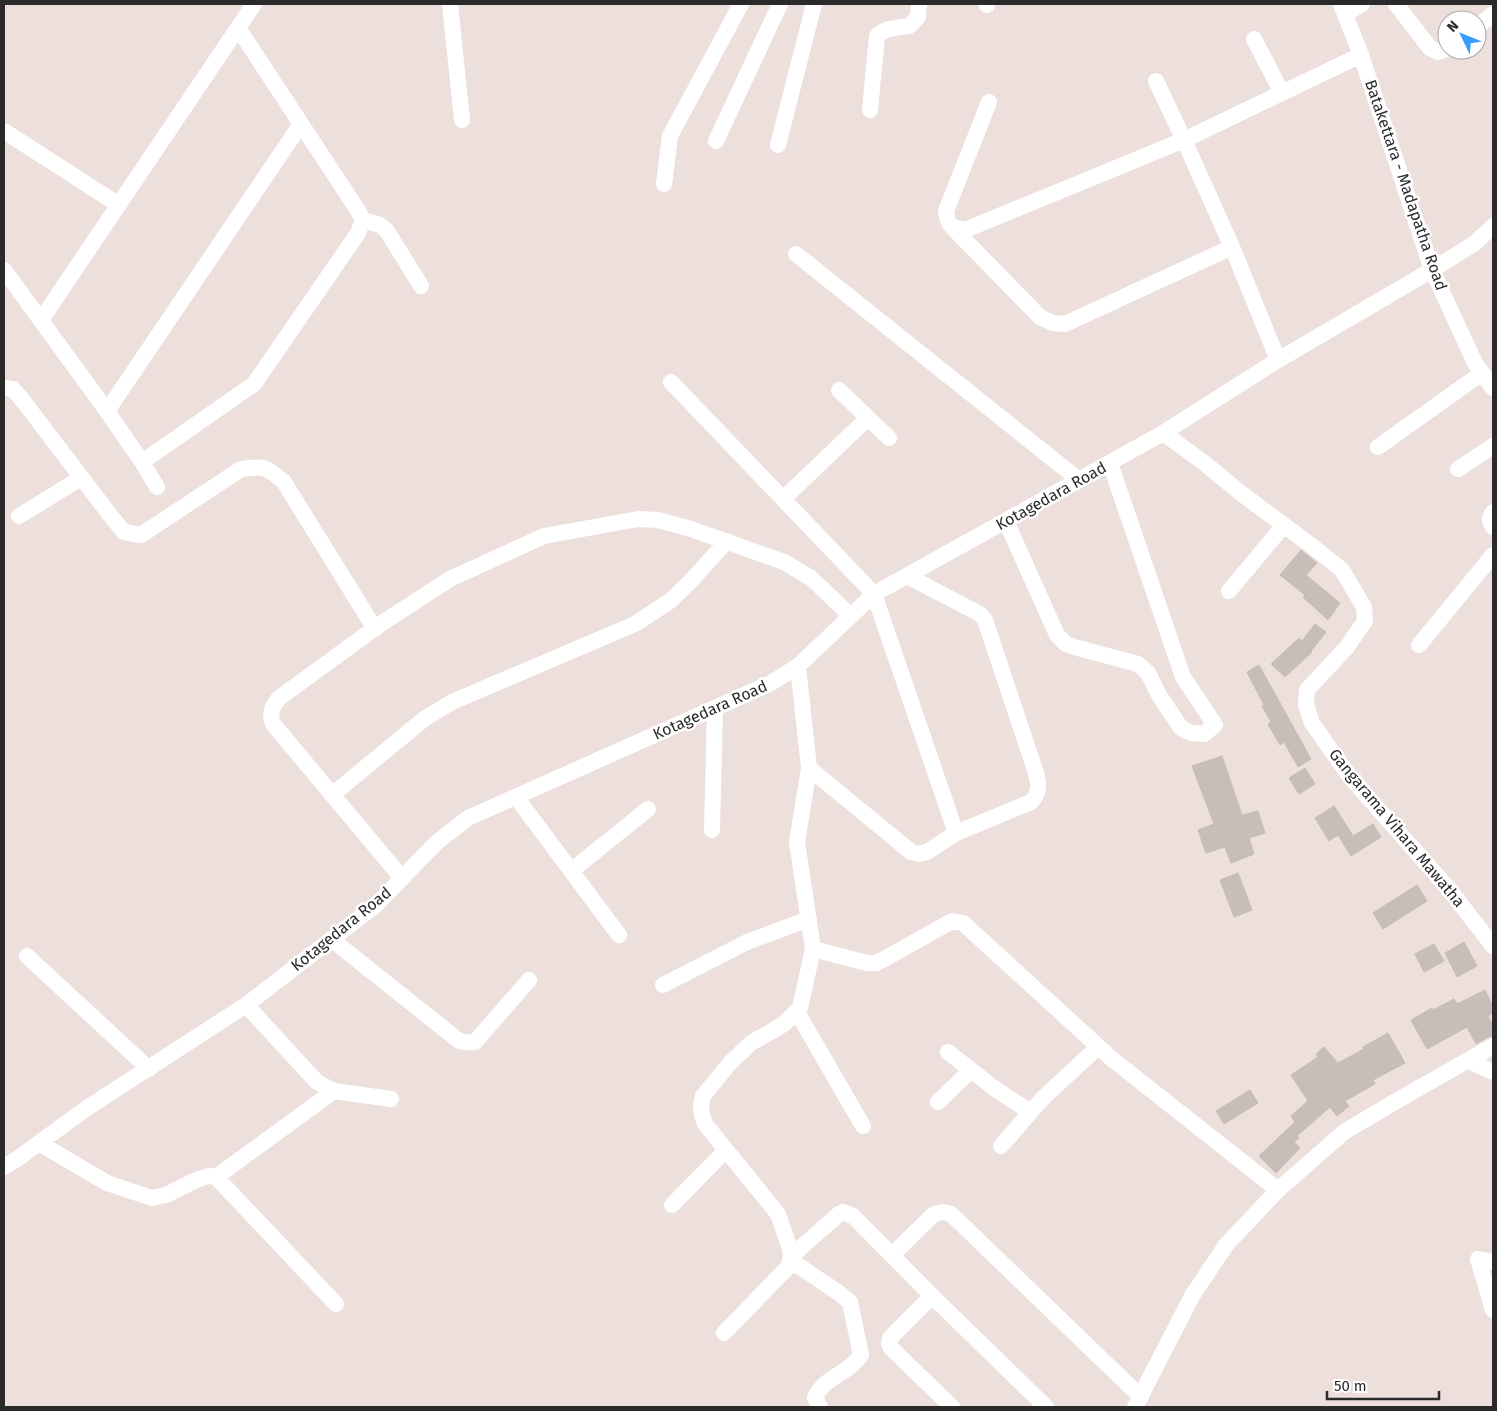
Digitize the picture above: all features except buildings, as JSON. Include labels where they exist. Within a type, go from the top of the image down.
[{"type":"street","points":[[41,320],[254,4]]},
{"type":"street","points":[[450,4],[462,120]]},
{"type":"street","points":[[664,184],[670,136],[741,4]]},
{"type":"street","points":[[716,140],[780,4]]},
{"type":"street","points":[[778,145],[814,4]]},
{"type":"street","points":[[870,110],[877,36],[888,29],[909,26],[918,17],[919,4]]},
{"type":"street","points":[[1343,9],[1362,4]]},
{"type":"street","points":[[1396,4],[1430,48],[1437,52]]},
{"type":"street","name":"Batakettara - Madapatha Road","points":[[1343,9],[1361,55],[1432,270],[1475,363],[1493,388]]},
{"type":"street","points":[[142,462],[254,384],[358,232],[363,220],[358,209],[238,28]]},
{"type":"street","points":[[1254,39],[1282,93]]},
{"type":"street","points":[[953,228],[965,230],[1184,140],[1361,55]]},
{"type":"street","points":[[1156,81],[1232,247],[1278,360]]},
{"type":"street","points":[[989,102],[946,211],[947,221],[1040,317],[1053,324],[1065,324],[1232,247]]},
{"type":"street","points":[[106,411],[301,124]]},
{"type":"street","points":[[4,131],[119,205]]},
{"type":"street","points":[[363,220],[380,225],[387,231],[421,286]]},
{"type":"street","name":"Kotagedara Road","points":[[4,1167],[87,1108],[246,1005],[376,904],[436,843],[468,818],[770,683],[798,666],[874,594],[1164,433],[1278,360],[1476,243],[1493,226]]},
{"type":"street","points":[[796,254],[1079,480]]},
{"type":"street","points":[[4,270],[106,411],[157,486]]},
{"type":"street","points":[[1378,447],[1482,373]]},
{"type":"street","points":[[670,382],[874,594],[956,833]]},
{"type":"street","points":[[4,388],[13,389],[124,532],[141,535],[241,469],[260,467],[270,470],[284,482],[375,629]]},
{"type":"street","points":[[839,390],[890,438]]},
{"type":"street","points":[[782,499],[868,418]]},
{"type":"street","name":"Gangarama Vihara Mawatha","points":[[1164,433],[1342,570],[1364,607],[1365,621],[1347,647],[1307,690],[1306,705],[1312,723],[1350,776],[1448,888],[1493,946]]},
{"type":"street","points":[[1458,469],[1493,446]]},
{"type":"street","points":[[1006,521],[1057,635],[1066,644],[1138,664],[1148,673],[1159,695],[1181,728],[1191,733],[1204,734],[1215,725],[1183,677],[1110,462]]},
{"type":"street","points":[[18,516],[82,478]]},
{"type":"street","points":[[1493,512],[1490,517],[1490,523],[1493,527]]},
{"type":"street","points":[[402,878],[273,724],[271,709],[279,698],[450,578],[544,536],[638,519],[658,520],[727,541],[784,562],[811,578],[851,616]]},
{"type":"street","points":[[1229,591],[1284,525]]},
{"type":"street","points":[[332,795],[424,719],[452,702],[635,624],[670,601],[727,541]]},
{"type":"street","points":[[1419,645],[1493,555]]},
{"type":"street","points":[[808,768],[911,852],[919,854],[927,852],[956,833],[1031,802],[1036,796],[1039,786],[1036,773],[986,620],[980,614],[907,576]]},
{"type":"street","points":[[724,1333],[785,1270],[790,1256],[778,1214],[704,1124],[701,1105],[703,1096],[730,1063],[751,1043],[784,1024],[800,1008],[813,949],[797,842],[808,768],[798,666]]},
{"type":"street","points":[[712,830],[715,708]]},
{"type":"street","points":[[516,797],[619,935]]},
{"type":"street","points":[[571,871],[648,809]]},
{"type":"street","points":[[663,985],[747,942],[809,919]]},
{"type":"street","points":[[813,949],[867,963],[876,963],[952,921],[963,923],[1098,1047],[1278,1190]]},
{"type":"street","points":[[331,939],[463,1042],[475,1042],[529,980]]},
{"type":"street","points":[[27,956],[149,1069]]},
{"type":"street","points":[[246,1005],[317,1082],[334,1091],[391,1099]]},
{"type":"street","points":[[797,1012],[863,1126]]},
{"type":"street","points":[[892,1255],[934,1214],[943,1212],[951,1214],[1138,1402],[1192,1296],[1226,1244],[1278,1190],[1344,1132],[1493,1046]]},
{"type":"street","points":[[1001,1146],[1043,1098],[1098,1047]]},
{"type":"street","points":[[948,1052],[994,1088],[1030,1112]]},
{"type":"street","points":[[1469,1061],[1493,1072]]},
{"type":"street","points":[[938,1102],[971,1070]]},
{"type":"street","points":[[216,1177],[334,1091]]},
{"type":"street","points":[[39,1143],[107,1183],[152,1198],[166,1195],[208,1176],[216,1177],[336,1304]]},
{"type":"street","points":[[672,1205],[726,1150]]},
{"type":"street","points":[[790,1256],[839,1214],[843,1212],[853,1216],[1046,1407]]},
{"type":"street","points":[[790,1256],[850,1302],[861,1355],[852,1366],[825,1383],[818,1391],[815,1398],[820,1407]]},
{"type":"street","points":[[1493,1262],[1478,1259],[1493,1310]]},
{"type":"street","points":[[932,1296],[890,1338],[889,1344],[952,1407]]}]
